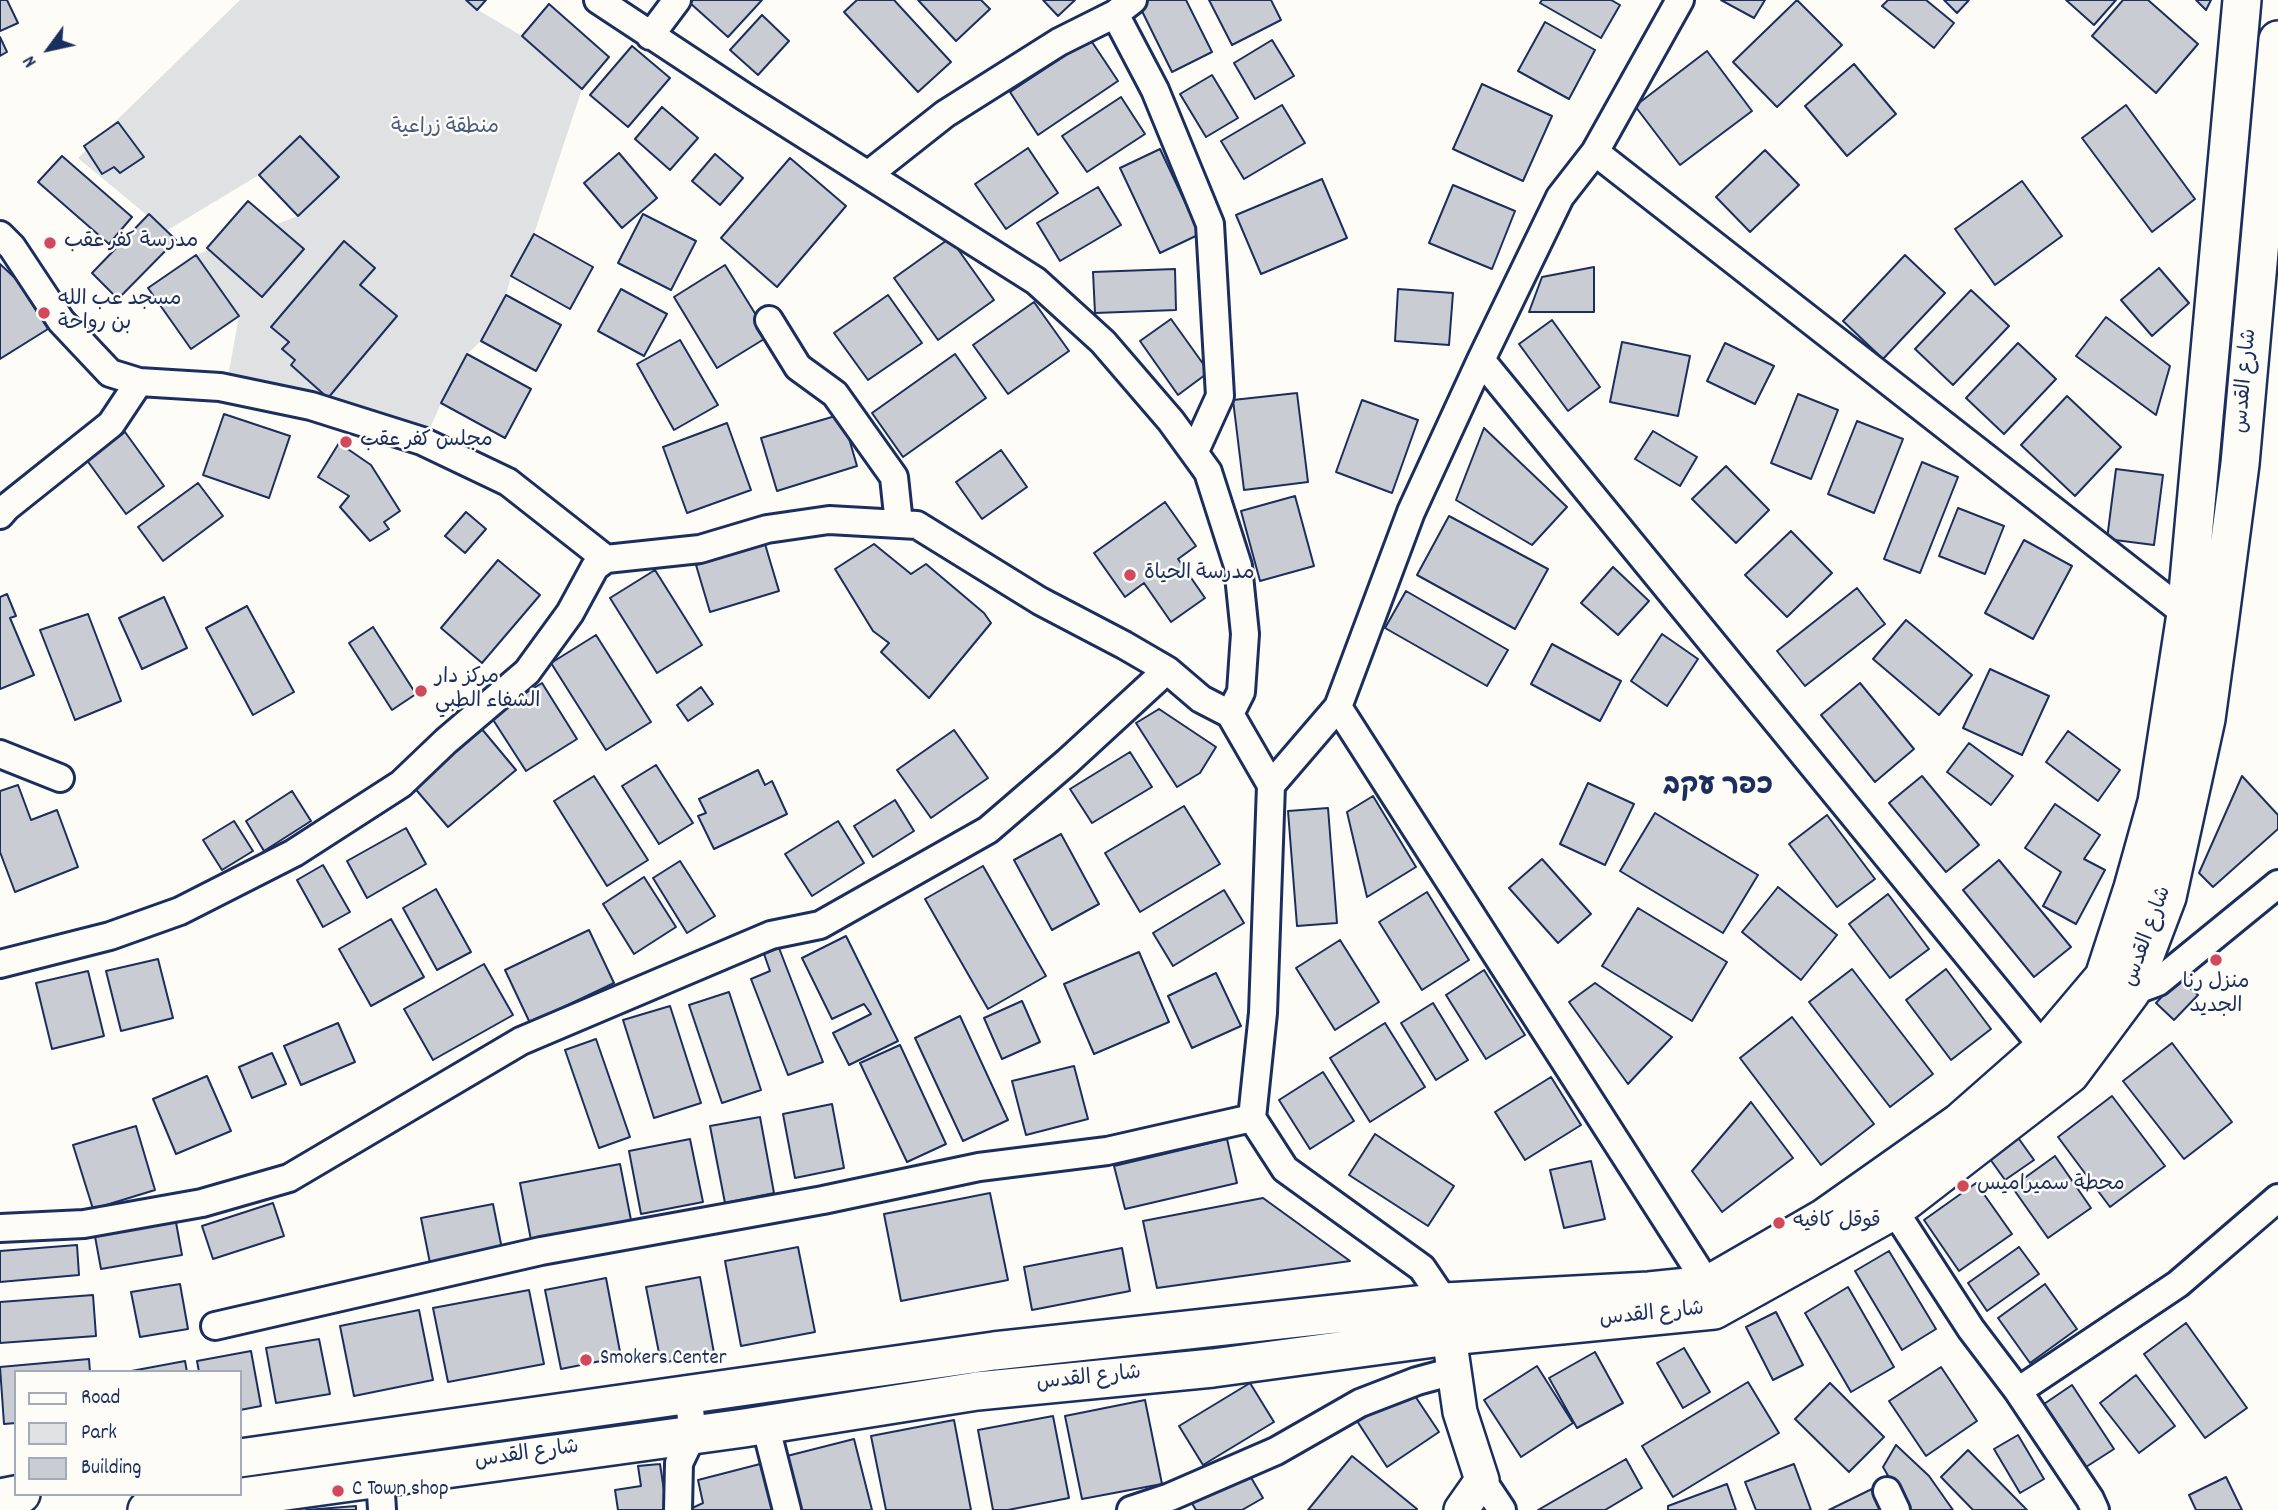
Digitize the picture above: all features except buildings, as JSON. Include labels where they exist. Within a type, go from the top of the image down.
[{"type":"main road","name":"شارع القدس","points":[[242,1458],[994,1351],[1449,1336],[1649,1291],[1708,1285],[1824,1219],[1960,1122],[2044,1048],[2104,977],[2157,802],[2186,614],[2242,0]]},
{"type":"main road","name":"شارع القدس","points":[[147,1510],[381,1493],[693,1434],[977,1391],[1213,1368],[1449,1336],[1714,1310],[1894,1210],[2070,1074],[2131,992],[2167,897],[2206,719],[2239,464],[2278,40]]},
{"type":"street","points":[[598,0],[650,36],[1036,281],[1103,342],[1195,451],[1208,472],[1238,566],[1245,634],[1241,692],[1230,714]]},
{"type":"street","points":[[650,36],[677,0]]},
{"type":"street","points":[[1271,785],[1338,707],[1411,512],[1481,360],[1560,197],[1595,152],[1680,0]]},
{"type":"street","points":[[869,174],[945,114],[1059,42],[1124,7],[1210,224],[1220,396],[1195,451]]},
{"type":"street","points":[[1595,152],[2186,614]]},
{"type":"street","points":[[0,235],[12,247],[61,321],[110,373],[139,382],[220,387],[311,406],[422,441],[508,482],[606,559]]},
{"type":"street","points":[[769,320],[798,367],[835,394],[894,477],[900,524]]},
{"type":"street","points":[[1481,360],[2044,1048]]},
{"type":"street","points":[[0,515],[111,424],[139,382]]},
{"type":"street","points":[[0,964],[110,936],[180,911],[294,853],[401,784],[446,741],[527,672],[570,613],[595,567],[606,559],[699,549],[766,529],[829,520],[917,525],[1040,601],[1167,670],[1201,699],[1230,714],[1271,785],[1263,1013],[1252,1118],[1285,1169],[1422,1268],[1449,1336],[1460,1412],[1482,1480],[1502,1510]]},
{"type":"street","points":[[0,1228],[84,1224],[202,1203],[289,1178],[522,1041],[771,935],[820,925],[988,830],[1167,670]]},
{"type":"street","points":[[1338,707],[1708,1285]]},
{"type":"street","points":[[0,754],[60,778]]},
{"type":"street","points":[[2131,992],[2158,982],[2278,884]]},
{"type":"street","points":[[215,1326],[541,1251],[823,1200],[979,1167],[1107,1151],[1252,1118]]},
{"type":"street","points":[[2018,1391],[2178,1284],[2278,1198]]},
{"type":"street","points":[[1894,1210],[1970,1329],[2018,1391],[2095,1510]]},
{"type":"street","points":[[1131,1510],[1170,1497],[1276,1451],[1360,1403],[1417,1381],[1449,1336]]},
{"type":"street","points":[[678,1510],[679,1463],[693,1434],[688,1394]]},
{"type":"street","points":[[765,1424],[787,1510]]},
{"type":"street","points":[[1461,1510],[1482,1480]]},
{"type":"green space","name":"منطقة زراعية","points":[[240,0],[466,0],[522,36],[582,89],[534,234],[511,276],[506,295],[481,341],[467,354],[428,433],[228,377],[239,316],[196,255],[298,216],[338,177],[259,175],[166,231],[78,158]]},
{"type":"place","name":"مدرسة كفر عقب","points":[[50,243]]},
{"type":"place","name":"مسجد عب الله بن رواحة","points":[[44,313]]},
{"type":"place","name":"مجلس كفر عقب","points":[[346,442]]},
{"type":"place","name":"مدرسة الحياة","points":[[1130,575]]},
{"type":"place","name":"مركز دار الشفاء الطبي","points":[[421,691]]},
{"type":"place","name":"منزل رنا الجديد","points":[[2216,960]]},
{"type":"place","name":"محطة سميراميس","points":[[1963,1186]]},
{"type":"place","name":"قوقل كافيه","points":[[1779,1223]]},
{"type":"place","name":"Smokers Center","points":[[586,1360]]},
{"type":"place","name":"C Town shop","points":[[338,1491]]},
{"type":"district","name":"כפר עקב","points":[[1718,789]]}]
